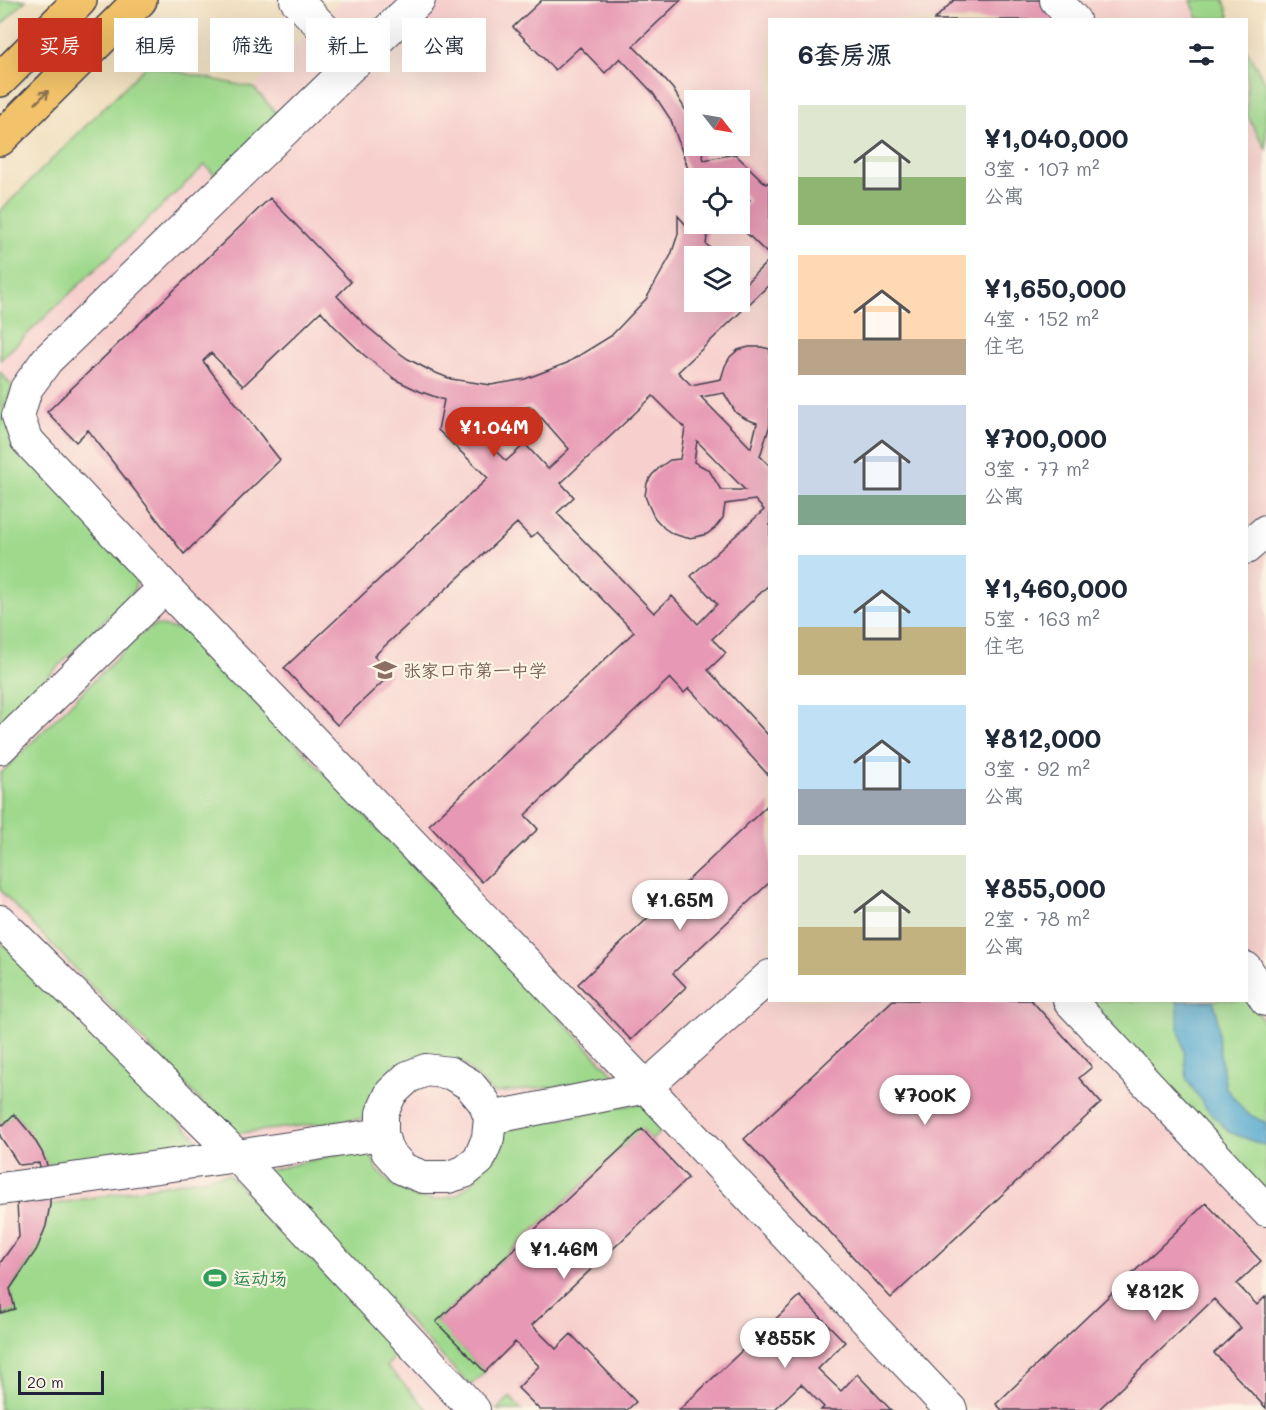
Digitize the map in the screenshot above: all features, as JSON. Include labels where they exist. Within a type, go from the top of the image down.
[{"type":"main road","points":[[0,80],[80,0]]},
{"type":"main road","points":[[0,138],[140,0]]},
{"type":"lane","points":[[296,0],[313,18]]},
{"type":"lane","points":[[390,29],[419,0]]},
{"type":"lane","points":[[1056,0],[1072,18]]},
{"type":"lane","points":[[346,72],[47,360],[26,389],[18,417],[26,439],[165,587],[646,1087],[951,1410]]},
{"type":"lane","points":[[1248,546],[1266,531]]},
{"type":"lane","points":[[0,748],[165,587]]},
{"type":"lane","points":[[0,921],[237,1156],[474,1410]]},
{"type":"lane","points":[[1248,971],[1266,999]]},
{"type":"lane","points":[[490,1118],[646,1087],[768,978]]},
{"type":"lane","points":[[1071,1002],[1266,1210]]},
{"type":"lane","points":[[426,1070],[450,1072],[469,1084],[483,1102],[490,1118],[488,1138],[478,1160],[464,1172],[448,1177],[423,1177],[403,1169],[387,1151],[382,1134],[382,1113],[391,1093],[408,1077],[426,1070]]},
{"type":"lane","points":[[0,1189],[382,1134]]},
{"type":"shaded area","name":"张家口市第一中学","points":[[342,0],[1191,0],[1198,18],[768,18],[768,1002],[1248,1002],[1248,117],[1266,149],[1266,1410],[0,1410],[0,340],[270,72],[294,72],[294,48],[306,36],[306,72],[390,72],[390,18],[324,18]]},
{"type":"green space","points":[[0,0],[26,0],[0,26]]},
{"type":"green space","points":[[1191,0],[1224,0],[1230,18],[1198,18]]},
{"type":"green space","points":[[1248,52],[1266,84],[1266,149],[1248,117]]},
{"type":"green space","points":[[140,72],[180,72],[254,88],[281,118],[219,179],[205,165],[0,360],[0,211]]},
{"type":"green space","points":[[0,372],[13,387],[5,406],[137,579],[134,591],[0,724]]},
{"type":"green space","points":[[156,625],[188,631],[619,1080],[493,1093],[464,1064],[367,1118],[232,1134],[0,890],[0,774],[141,634]]},
{"type":"green space","points":[[0,941],[201,1143],[47,1165],[33,1138],[15,1114],[3,1125],[0,1122]]},
{"type":"green space","points":[[1248,996],[1266,1026],[1266,1193],[1089,1002],[1248,1002]]},
{"type":"green space","points":[[640,1103],[663,1129],[652,1140],[642,1129],[436,1321],[485,1372],[470,1386],[267,1171],[368,1147],[377,1170],[391,1183],[413,1197],[436,1200],[457,1195],[473,1182],[501,1145],[505,1130]]},
{"type":"green space","name":"运动场","points":[[228,1174],[400,1351],[387,1366],[428,1410],[0,1410],[0,1309],[1,1313],[15,1309],[10,1289],[25,1269],[41,1240],[50,1205]]},
{"type":"green space","points":[[510,1397],[522,1410],[497,1410]]},
{"type":"water","points":[[1177,1002],[1213,1002],[1217,1013],[1219,1048],[1226,1088],[1246,1113],[1266,1123],[1266,1146],[1229,1132],[1206,1108],[1187,1080],[1178,1024]]},
{"type":"building","points":[[542,0],[681,0],[633,46],[673,89],[684,108],[684,156],[703,156],[704,160],[737,156],[749,168],[688,168],[671,120],[653,93],[620,58],[605,73],[580,47],[555,70],[513,27]]},
{"type":"building","points":[[954,0],[1044,0],[1062,18],[936,18]]},
{"type":"building","points":[[750,169],[766,184],[768,182],[768,254],[747,234],[750,234]]},
{"type":"building","points":[[270,198],[351,282],[337,296],[364,324],[408,359],[431,371],[451,379],[491,385],[525,379],[567,363],[611,336],[646,299],[671,255],[678,234],[678,216],[684,223],[684,234],[708,234],[706,244],[708,246],[684,246],[684,312],[741,312],[678,372],[691,385],[721,379],[730,357],[738,350],[749,347],[768,349],[768,431],[760,456],[768,464],[768,586],[712,639],[726,653],[708,670],[768,735],[768,775],[689,688],[684,693],[670,678],[525,815],[538,829],[482,882],[429,825],[634,632],[537,532],[531,538],[517,523],[374,656],[391,674],[337,725],[284,668],[488,478],[438,430],[444,400],[396,380],[364,355],[321,311],[243,386],[211,353],[203,361],[280,460],[184,554],[88,430],[76,442],[47,412]],"holes":[[[724,393],[736,413],[757,423],[751,448],[701,397]],[[653,396],[685,428],[680,459],[670,460],[660,467],[647,483],[645,496],[654,517],[664,528],[673,534],[687,538],[696,537],[707,534],[715,528],[723,518],[725,504],[755,500],[764,510],[691,576],[717,604],[698,624],[672,596],[654,613],[557,513],[574,497],[561,483]],[[531,406],[569,449],[548,469],[525,444],[506,461],[470,427],[473,410],[513,411]],[[697,441],[745,490],[721,490],[709,470],[694,462]]]},
{"type":"building","points":[[768,261],[768,286],[750,303],[750,279]]},
{"type":"building","points":[[768,805],[768,884],[673,973],[686,987],[631,1040],[578,984]]},
{"type":"building","points":[[891,1002],[1033,1002],[1092,1067],[1079,1078],[1101,1103],[891,1298],[744,1139]]},
{"type":"building","points":[[14,1114],[31,1134],[42,1152],[50,1182],[50,1205],[46,1226],[37,1249],[10,1289],[15,1309],[1,1313],[0,1263],[19,1237],[17,1203],[45,1199],[44,1178],[39,1163],[19,1165],[0,1136],[0,1122],[3,1125]]},
{"type":"building","points":[[642,1129],[688,1178],[532,1325],[556,1349],[571,1334],[636,1402],[627,1410],[540,1410],[518,1388],[539,1366],[515,1342],[485,1372],[436,1322]]},
{"type":"building","points":[[1206,1203],[1261,1261],[1237,1284],[1257,1305],[1266,1296],[1266,1408],[1214,1353],[1241,1328],[1214,1299],[1098,1410],[1002,1410],[996,1404]]},
{"type":"building","points":[[800,1296],[845,1342],[818,1369],[841,1391],[857,1374],[891,1410],[821,1410],[824,1407],[801,1384],[774,1410],[679,1410]]},
{"type":"place","name":"张家口市第一中学","points":[[385,670]]},
{"type":"place","name":"运动场","points":[[215,1278]]}]
